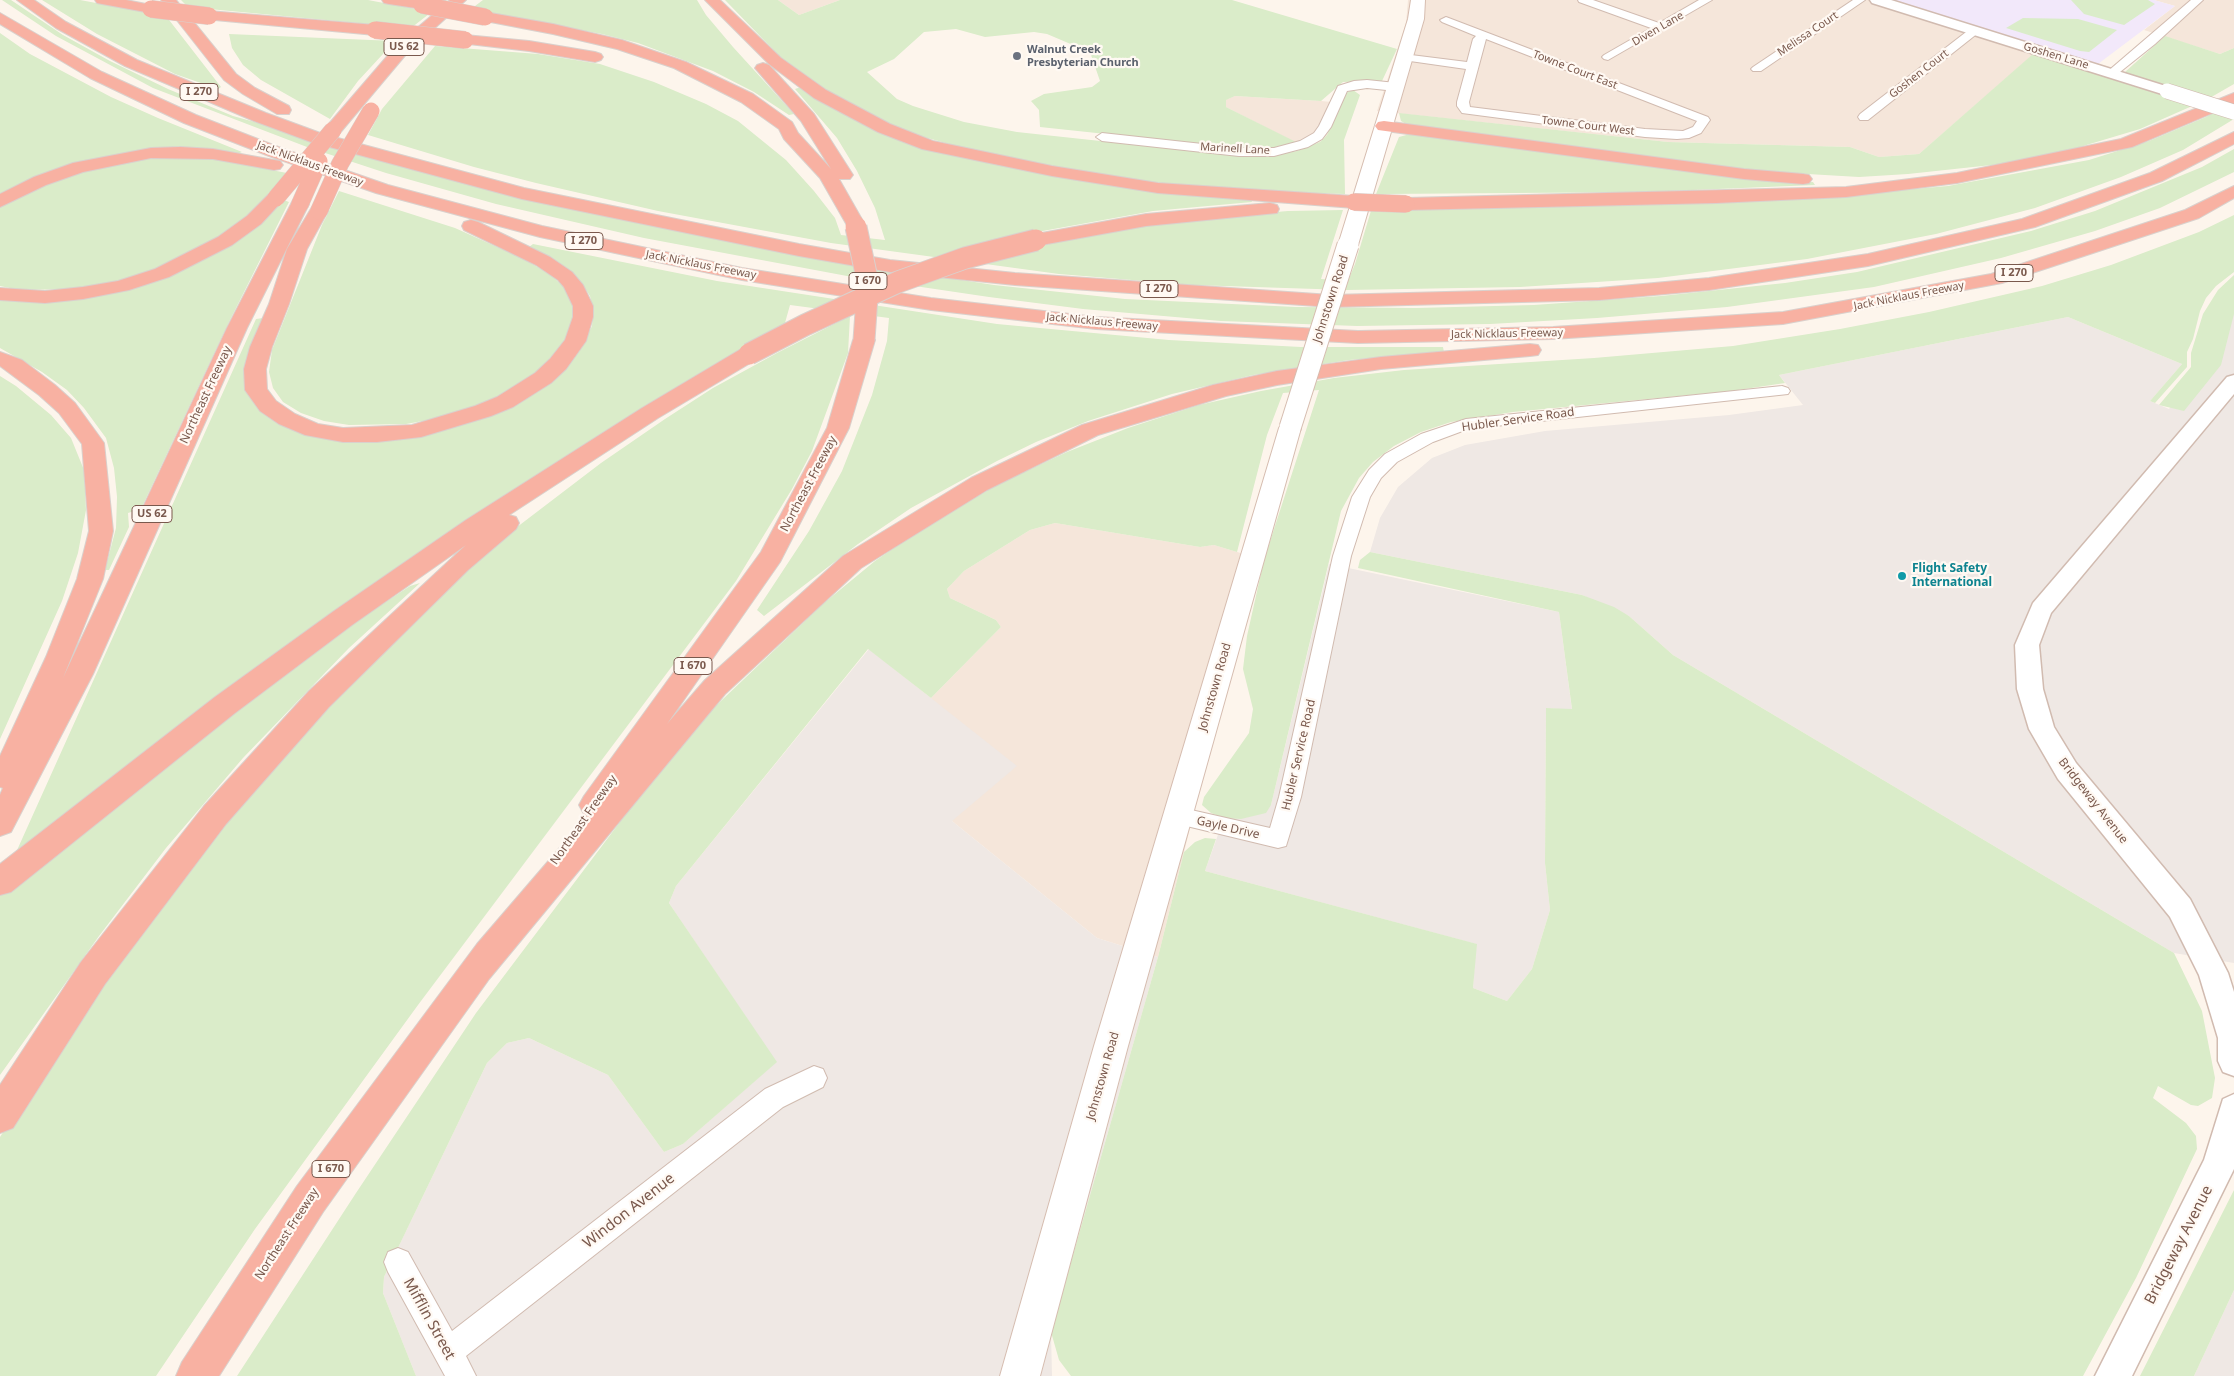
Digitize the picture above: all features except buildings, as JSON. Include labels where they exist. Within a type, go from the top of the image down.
[{"type":"highway","name":"I 270","points":[[24,0],[97,46],[162,78],[318,138],[522,193],[799,250],[890,266],[1015,279],[1331,301],[1599,294],[1710,284],[1868,260],[2028,223],[2156,177],[2234,138]]},
{"type":"highway","points":[[102,0],[151,9],[209,16],[375,30],[529,46],[610,60]]},
{"type":"highway","points":[[168,0],[222,69],[238,84],[293,115],[365,144],[387,156]]},
{"type":"highway","points":[[389,0],[592,37],[630,47],[680,65],[747,98],[786,126],[790,135],[828,176],[855,223]]},
{"type":"highway","name":"Northeast Freeway","points":[[0,823],[79,674],[237,328],[309,208],[333,130],[402,49],[460,0]]},
{"type":"highway","points":[[421,54],[441,32],[477,0]]},
{"type":"highway","points":[[707,0],[725,28],[808,118],[856,195],[855,223]]},
{"type":"highway","points":[[712,0],[775,61],[820,94],[884,128],[928,145],[1042,170],[1158,188],[1315,202],[1406,204],[1697,198],[1846,192],[1957,178],[2126,143],[2234,98]]},
{"type":"highway","name":"Jack Nicklaus Freeway","points":[[0,18],[96,74],[190,119],[347,178],[382,189],[540,231],[742,274],[931,304],[1096,323],[1358,337],[1553,333],[1783,318],[1995,279],[2192,214],[2234,191]]},
{"type":"highway","points":[[637,67],[686,82],[715,95],[748,112],[771,127],[790,135]]},
{"type":"highway","points":[[382,189],[480,230],[543,261],[565,276],[579,295],[583,306],[583,317],[575,341],[558,364],[526,390],[505,402],[448,423],[413,432],[343,435],[313,430],[286,419],[268,406],[256,390],[254,369],[297,249],[309,208],[340,164],[371,111],[383,97]]},
{"type":"highway","points":[[1384,126],[1753,175],[1828,181],[1957,178]]},
{"type":"highway","points":[[0,294],[45,297],[122,286],[162,273],[197,257],[225,241],[254,220],[276,198],[333,130]]},
{"type":"highway","points":[[0,201],[40,181],[79,167],[151,153],[213,154],[347,178]]},
{"type":"highway","points":[[0,882],[92,808],[343,618],[475,526],[650,413],[749,354],[805,325],[898,282],[965,258],[1036,240],[1146,220],[1315,202]]},
{"type":"highway","name":"Northeast Freeway","points":[[196,1376],[310,1199],[771,556],[838,428],[864,340],[868,283],[855,223]]},
{"type":"highway","points":[[477,968],[715,687],[852,562],[979,484],[1090,430],[1220,390],[1277,378],[1381,363],[1605,344],[1783,318]]},
{"type":"highway","points":[[0,358],[14,365],[67,408],[93,444],[101,531],[90,579],[59,657],[0,789]]},
{"type":"highway","points":[[0,1116],[93,973],[215,814],[319,698],[459,564],[588,453]]},
{"type":"main road","name":"Johnstown Road","points":[[1020,1376],[1111,1046],[1290,428],[1348,245],[1416,19],[1418,0]]},
{"type":"street","points":[[1583,0],[1660,27]]},
{"type":"street","name":"Diven Lane","points":[[1608,57],[1707,0]]},
{"type":"street","name":"Melissa Court","points":[[1757,68],[1860,0]]},
{"type":"street","name":"Goshen Lane","points":[[1877,0],[2234,112]]},
{"type":"street","points":[[2111,74],[2151,42],[2163,29],[2198,0]]},
{"type":"street","name":"Towne Court East","points":[[1446,20],[1704,120]]},
{"type":"street","name":"Goshen Court","points":[[1864,117],[1974,31]]},
{"type":"street","points":[[1403,57],[1472,66],[1479,40],[1485,36]]},
{"type":"street","name":"Towne Court West","points":[[1472,66],[1463,102],[1466,110],[1645,133],[1677,135],[1685,135],[1698,130],[1704,120]]},
{"type":"street","name":"Marinell Lane","points":[[1102,137],[1239,152],[1274,152],[1304,144],[1318,136],[1325,127],[1342,89],[1360,85],[1396,87]]},
{"type":"street","name":"Bridgeway Avenue","points":[[2234,381],[2041,610],[2028,646],[2030,689],[2042,729],[2067,772],[2180,908],[2213,973],[2233,1038],[2234,1061]]},
{"type":"street","name":"Hubler Service Road","points":[[1278,839],[1290,798],[1342,556],[1360,497],[1375,474],[1391,458],[1427,438],[1466,424],[1782,391]]},
{"type":"street","name":"Gayle Drive","points":[[1178,816],[1278,839]]},
{"type":"street","name":"Windon Avenue","points":[[455,1364],[774,1098],[814,1078]]},
{"type":"street","name":"Bridgeway Avenue","points":[[2113,1376],[2219,1165],[2234,1110]]},
{"type":"street","name":"Mifflin Street","points":[[398,1262],[455,1364]]},
{"type":"shaded area","points":[[778,0],[840,0],[799,15]]},
{"type":"shaded area","points":[[1408,0],[1885,0],[2041,48],[1919,154],[1879,157],[1850,147],[1668,142],[1377,111],[1406,23]]},
{"type":"shaded area","points":[[1885,0],[2154,0],[2175,6],[2098,64]]},
{"type":"shaded area","points":[[2154,0],[2234,0],[2234,48],[2220,54],[2144,30],[2175,6]]},
{"type":"shaded area","points":[[1235,96],[1342,103],[1327,135],[1320,142],[1306,148],[1226,107],[1225,100]]},
{"type":"shaded area","points":[[2234,314],[2234,963],[2174,953],[1673,655],[1629,616],[1582,595],[1370,552],[1380,518],[1398,487],[1432,458],[1465,445],[1545,431],[1729,415],[1803,405],[1779,375],[2068,317],[2182,364],[2150,401],[2169,409]]},
{"type":"shaded area","points":[[1055,523],[1200,547],[1214,545],[1257,558],[1158,957],[1097,938],[952,821],[931,698],[1001,627],[996,620],[950,598],[947,589],[964,571],[1030,530]]},
{"type":"shaded area","points":[[1329,564],[1559,612],[1572,710],[1546,708],[1545,863],[1550,910],[1532,969],[1507,1001],[1473,988],[1476,944],[1205,871],[1224,818],[1271,805]]},
{"type":"shaded area","points":[[869,649],[1017,766],[952,821],[1097,938],[1158,957],[1051,1332],[1052,1376],[416,1376],[383,1293],[384,1277],[487,1063],[507,1043],[529,1038],[608,1075],[664,1152],[683,1144],[776,1062],[669,903],[676,886]]},
{"type":"shaded area","points":[[2234,1290],[2234,1376],[2194,1376]]},
{"type":"green space","points":[[2,0],[11,0],[63,35],[110,61],[168,89],[233,116],[565,208],[793,254],[994,285],[1125,299],[1296,307],[1416,308],[1534,305],[1661,296],[1785,283],[1857,272],[2031,231],[2095,211],[2202,167],[2234,149],[2234,172],[2160,208],[2095,231],[2001,258],[1874,287],[1727,307],[1597,318],[1490,324],[1357,326],[1221,321],[1083,309],[847,276],[644,238],[496,204],[386,173],[307,147],[153,88],[56,36]]},
{"type":"green space","points":[[42,0],[80,0],[166,16],[221,87],[218,89],[175,74],[97,34]]},
{"type":"green space","points":[[181,0],[368,0],[426,11],[423,0],[447,0],[411,28],[188,7]]},
{"type":"green space","points":[[483,0],[697,0],[706,15],[733,47],[794,114],[789,115],[754,92],[713,71],[638,43],[602,34],[471,9]]},
{"type":"green space","points":[[725,0],[778,0],[799,15],[840,0],[1232,0],[1397,49],[1382,81],[1343,82],[1321,101],[1235,96],[1226,100],[1226,107],[1296,142],[1268,149],[1247,149],[1040,127],[1039,110],[1031,101],[1044,94],[1092,87],[1100,81],[1091,55],[1080,48],[1047,34],[1034,32],[985,37],[956,29],[924,32],[894,59],[867,72],[897,99],[964,122],[1017,132],[1230,155],[1271,156],[1297,151],[1320,142],[1327,135],[1346,93],[1353,90],[1360,95],[1344,140],[1345,194],[1274,192],[1184,186],[1101,175],[971,150],[924,137],[873,118],[847,106],[792,69]]},
{"type":"green space","points":[[2071,0],[2148,0],[2155,4],[2124,25],[2084,14]]},
{"type":"green space","points":[[2023,18],[2078,19],[2117,30],[2089,52],[2080,51],[2006,28]]},
{"type":"green space","points":[[0,33],[30,54],[111,97],[242,152],[237,154],[158,149],[0,197]]},
{"type":"green space","points":[[229,34],[395,41],[358,81],[330,119],[261,80],[243,65],[232,48]]},
{"type":"green space","points":[[2165,36],[2220,54],[2234,48],[2234,84],[2208,99],[2140,129],[2073,149],[2001,164],[1908,174],[1859,177],[1739,170],[1408,125],[1401,121],[1399,113],[1668,142],[1850,147],[1879,157],[1919,154],[2033,54],[2180,101],[2195,95],[2158,83],[2159,86],[2125,72]]},
{"type":"green space","points":[[435,46],[538,54],[600,64],[654,82],[706,104],[738,121],[786,160],[835,218],[841,235],[885,240],[875,208],[857,171],[837,138],[795,89],[801,87],[919,144],[1251,199],[1252,202],[1153,211],[1037,232],[998,258],[1064,240],[1131,227],[1288,211],[1343,210],[1321,279],[1348,281],[1376,194],[1399,137],[1410,134],[1763,179],[1813,182],[1815,185],[1644,192],[1382,194],[1378,208],[1858,194],[1948,186],[2089,160],[2149,141],[2206,117],[2234,101],[2234,119],[2183,150],[2121,177],[2035,208],[1936,234],[1807,259],[1658,278],[1520,287],[1347,290],[1193,285],[1059,274],[831,243],[658,211],[536,183],[474,167],[368,135],[382,109]]},
{"type":"green space","points":[[145,157],[214,159],[287,173],[250,216],[184,259],[132,278],[73,289],[20,290],[0,286],[0,206],[56,178]]},
{"type":"green space","points":[[339,191],[455,228],[517,256],[549,273],[567,290],[575,307],[572,327],[564,343],[533,376],[484,404],[445,417],[406,424],[349,425],[324,421],[301,413],[283,402],[273,388],[269,372],[272,350],[322,225]]},
{"type":"green space","points":[[281,199],[289,202],[229,322],[141,509],[128,513],[129,527],[109,570],[105,570],[116,528],[117,497],[114,468],[106,438],[84,408],[67,390],[42,372],[0,348],[0,298],[144,283]]},
{"type":"green space","points":[[2234,215],[2234,272],[2216,286],[2206,298],[2187,352],[2187,367],[2155,403],[2150,401],[2182,364],[2068,317],[1779,375],[1785,383],[1731,391],[1513,412],[1451,422],[1421,432],[1394,446],[1373,462],[1359,478],[1341,511],[1271,805],[1266,813],[1241,819],[1224,818],[1211,813],[1202,805],[1204,797],[1249,733],[1253,709],[1243,669],[1247,636],[1264,560],[1319,390],[1283,393],[1267,435],[1237,552],[1214,545],[1200,547],[1055,523],[1030,530],[964,571],[947,589],[950,598],[996,620],[1001,627],[931,698],[868,649],[676,886],[669,903],[777,1062],[683,1144],[664,1152],[608,1075],[529,1038],[507,1043],[487,1063],[384,1277],[383,1293],[416,1376],[237,1376],[476,1013],[663,765],[703,718],[824,603],[875,561],[932,522],[999,484],[1067,452],[1128,428],[1199,405],[1261,391],[1334,378],[1404,370],[1594,358],[1733,346],[1840,329],[1929,312],[2042,286],[2111,265],[2199,232]]},
{"type":"green space","points":[[533,244],[717,281],[997,324],[1169,340],[1301,347],[1443,347],[1444,352],[1349,360],[1253,375],[1172,394],[1088,421],[1036,442],[997,461],[911,508],[858,544],[764,616],[757,610],[809,531],[842,471],[872,395],[887,341],[889,318],[790,305],[783,330],[745,350],[343,630],[410,586],[420,583],[349,648],[243,758],[166,848],[99,936],[0,1075],[0,888],[256,319],[263,318],[251,350],[247,372],[294,429],[420,434],[560,373],[579,352],[592,326],[593,310],[590,296],[570,270],[529,247]]},
{"type":"green space","points":[[2234,275],[2234,314],[2221,365],[2184,411],[2159,405],[2191,367],[2191,353],[2203,314],[2218,290]]},
{"type":"green space","points":[[850,316],[848,353],[812,451],[792,489],[736,581],[418,1005],[255,1229],[156,1376],[0,1376],[0,1137],[74,1023],[243,797],[313,721],[447,587],[504,537],[601,463],[713,388]]},
{"type":"green space","points":[[0,376],[16,386],[51,415],[71,438],[84,470],[86,510],[78,553],[62,601],[0,739]]},
{"type":"green space","points":[[1370,552],[1582,595],[1614,607],[1629,616],[1673,655],[2174,953],[2202,1011],[2215,1078],[2212,1098],[2198,1106],[2191,1105],[2158,1086],[2153,1098],[2186,1123],[2196,1136],[2197,1149],[2136,1278],[2083,1376],[1071,1376],[1059,1360],[1051,1332],[1158,957],[1184,852],[1195,842],[1205,838],[1216,839],[1205,871],[1477,944],[1473,988],[1507,1001],[1532,969],[1550,910],[1545,863],[1546,708],[1572,709],[1559,612],[1358,568],[1360,560]]},
{"type":"green space","points":[[2234,1190],[2234,1290],[2194,1376],[2140,1376]]},
{"type":"place","name":"Walnut Creek Presbyterian Church","points":[[1017,56]]},
{"type":"place","name":"Flight Safety International","points":[[1902,576]]}]
